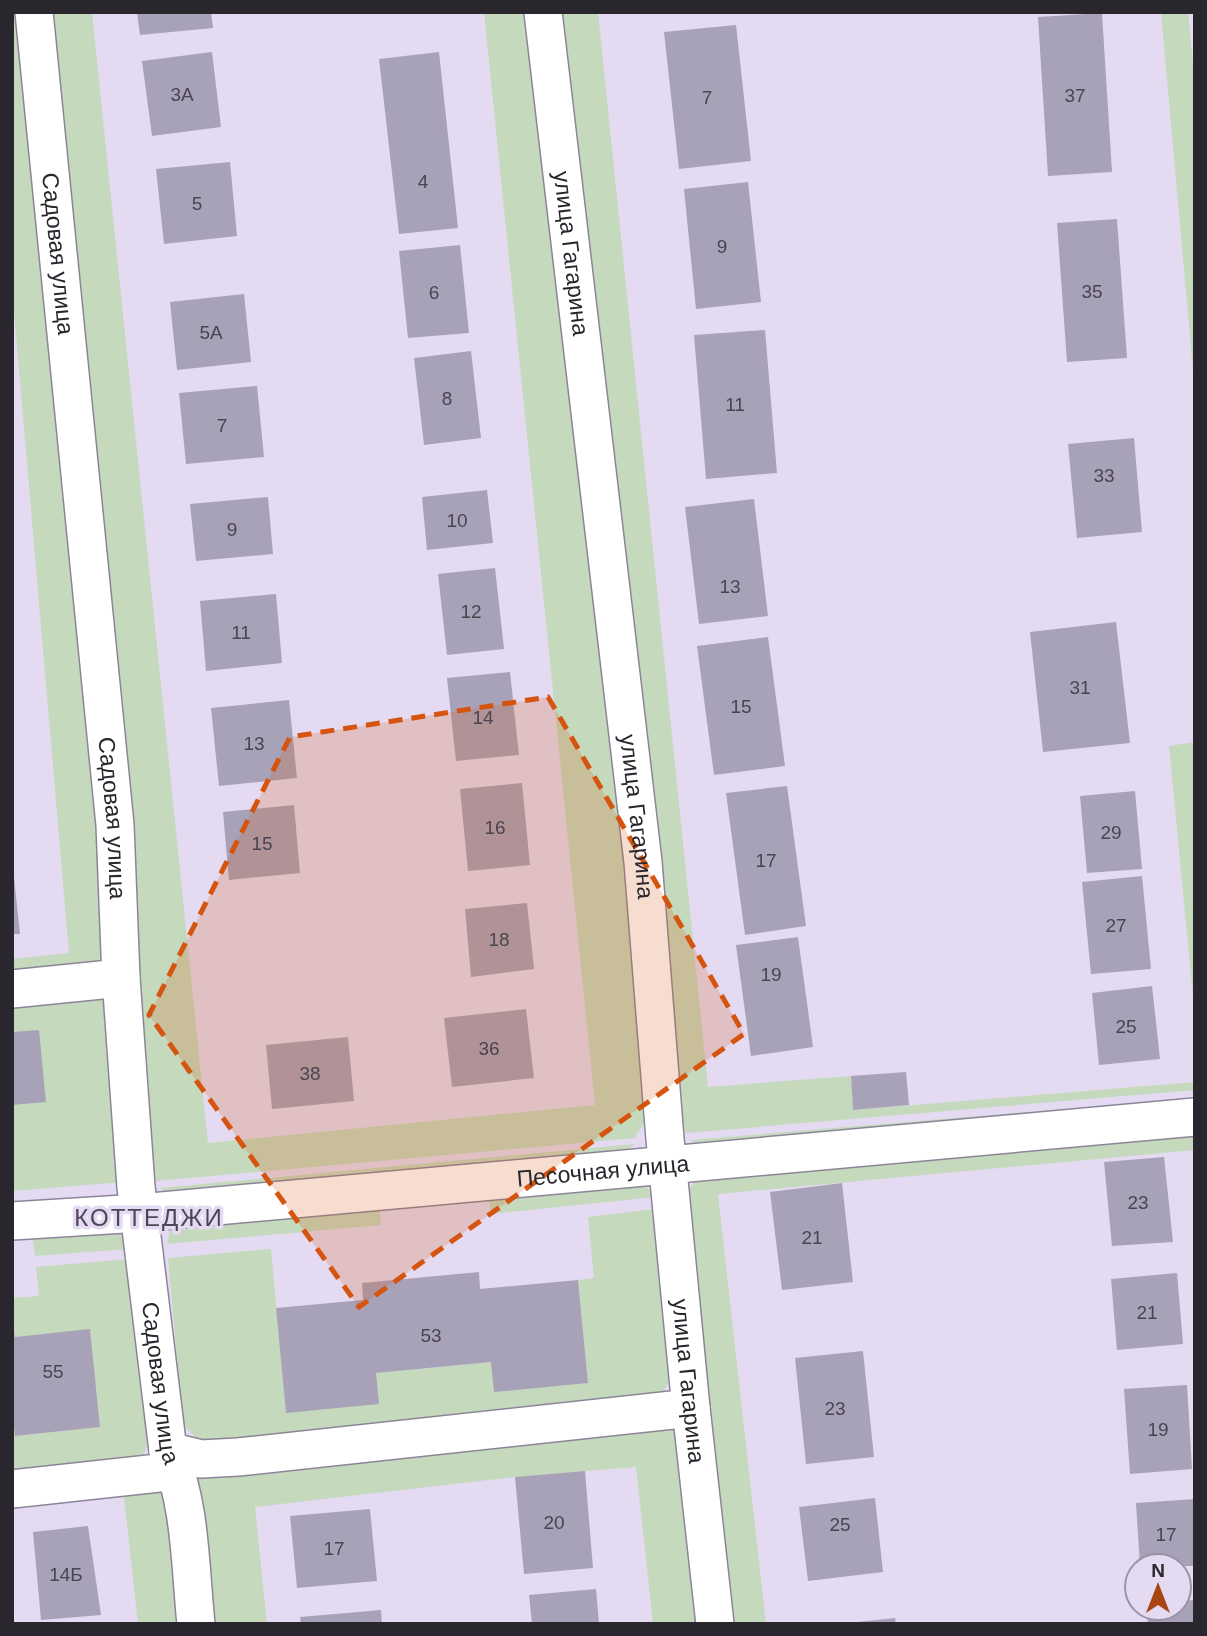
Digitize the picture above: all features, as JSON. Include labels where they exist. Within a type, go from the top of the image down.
[{"type":"street","name":"Садовая улица","points":[[34,12],[115,825],[121,978],[136,1187],[173,1461],[184,1499],[196,1624]]},
{"type":"street","name":"улица Гагарина","points":[[543,12],[643,862],[668,1165],[715,1624]]},
{"type":"street","points":[[12,989],[121,978]]},
{"type":"street","name":"Песочная улица","points":[[12,1221],[140,1213],[1195,1117]]},
{"type":"street","points":[[12,1489],[173,1461],[226,1458],[691,1408]]},
{"type":"highlighted area","points":[[548,697],[744,1034],[359,1307],[149,1015],[290,737]]},
{"type":"green space","points":[[12,12],[22,12],[112,955],[98,971],[12,978],[12,959],[69,953],[12,288]]},
{"type":"green space","points":[[45,12],[92,12],[208,1143],[595,1105],[484,12],[526,12],[629,871],[650,1113],[635,1138],[156,1181],[148,1166]]},
{"type":"green space","points":[[557,12],[598,12],[708,1087],[851,1076],[853,1110],[1195,1082],[1195,1090],[686,1133],[679,1117]]},
{"type":"green space","points":[[1161,12],[1188,12],[1195,83],[1195,393]]},
{"type":"green space","points":[[1195,742],[1195,1018],[1169,746]]},
{"type":"green space","points":[[100,993],[110,1003],[123,1182],[12,1191],[12,1001]]},
{"type":"green space","points":[[1195,1098],[1195,1105],[699,1147],[691,1140]]},
{"type":"green space","points":[[1195,1135],[1195,1150],[718,1194],[766,1624],[732,1624],[687,1191],[699,1177]]},
{"type":"green space","points":[[635,1144],[623,1155],[170,1195],[160,1188]]},
{"type":"green space","points":[[644,1184],[655,1197],[491,1214],[489,1199]]},
{"type":"green space","points":[[655,1209],[673,1372],[663,1393],[204,1445],[183,1425],[168,1258],[271,1249],[286,1413],[376,1373],[491,1362],[588,1383],[578,1280],[594,1278],[588,1217]]},
{"type":"green space","points":[[380,1210],[381,1225],[167,1244],[171,1227]]},
{"type":"green space","points":[[124,1228],[128,1249],[35,1256],[32,1234]]},
{"type":"green space","points":[[130,1259],[147,1445],[141,1461],[12,1478],[12,1405],[16,1436],[100,1427],[90,1330],[15,1337],[12,1298],[39,1296],[36,1267]]},
{"type":"green space","points":[[678,1423],[700,1624],[653,1624],[636,1467],[515,1477],[255,1507],[267,1624],[208,1624],[190,1471]]},
{"type":"green space","points":[[161,1486],[175,1506],[187,1624],[138,1624],[123,1488]]},
{"type":"building","points":[[137,12],[211,12],[213,28],[140,35]]},
{"type":"building","points":[[1102,13],[1112,172],[1048,176],[1038,17]]},
{"type":"building","points":[[736,25],[751,161],[679,169],[664,32]]},
{"type":"building","points":[[212,52],[221,127],[152,136],[142,61]]},
{"type":"building","points":[[439,52],[458,228],[399,234],[379,59]]},
{"type":"building","points":[[230,162],[237,236],[164,244],[156,169]]},
{"type":"building","points":[[748,182],[761,302],[696,309],[684,189]]},
{"type":"building","points":[[1117,219],[1127,358],[1067,362],[1057,223]]},
{"type":"building","points":[[460,245],[469,333],[408,338],[399,251]]},
{"type":"building","points":[[244,294],[251,362],[177,370],[170,302]]},
{"type":"building","points":[[765,330],[777,473],[706,479],[694,335]]},
{"type":"building","points":[[471,351],[481,438],[424,445],[414,358]]},
{"type":"building","points":[[257,386],[264,457],[186,464],[179,393]]},
{"type":"building","points":[[1134,438],[1142,532],[1077,538],[1068,444]]},
{"type":"building","points":[[487,490],[493,543],[427,550],[422,497]]},
{"type":"building","points":[[268,497],[273,554],[196,561],[190,504]]},
{"type":"building","points":[[754,499],[768,616],[699,624],[685,507]]},
{"type":"building","points":[[495,568],[504,649],[447,655],[438,574]]},
{"type":"building","points":[[276,594],[282,663],[206,671],[200,601]]},
{"type":"building","points":[[1116,622],[1130,743],[1043,752],[1030,632]]},
{"type":"building","points":[[768,637],[785,766],[714,775],[697,646]]},
{"type":"building","points":[[510,672],[519,755],[456,761],[447,678]]},
{"type":"building","points":[[289,700],[297,778],[219,786],[211,708]]},
{"type":"building","points":[[522,783],[530,865],[468,871],[460,789]]},
{"type":"building","points":[[787,786],[806,926],[745,935],[726,793]]},
{"type":"building","points":[[1135,791],[1142,869],[1087,873],[1080,796]]},
{"type":"building","points":[[294,805],[300,873],[229,880],[223,812]]},
{"type":"building","points":[[1142,876],[1151,969],[1091,974],[1082,882]]},
{"type":"building","points":[[14,877],[20,934],[12,934]]},
{"type":"building","points":[[527,903],[534,969],[471,977],[465,909]]},
{"type":"building","points":[[798,937],[813,1047],[751,1056],[736,945]]},
{"type":"building","points":[[1152,986],[1160,1059],[1099,1065],[1092,993]]},
{"type":"building","points":[[526,1009],[534,1078],[452,1087],[444,1018]]},
{"type":"building","points":[[39,1030],[46,1102],[12,1105],[12,1032]]},
{"type":"building","points":[[348,1037],[354,1101],[272,1109],[266,1045]]},
{"type":"building","points":[[906,1072],[909,1105],[853,1110],[851,1076]]},
{"type":"building","points":[[1164,1157],[1173,1242],[1112,1246],[1104,1162]]},
{"type":"building","points":[[842,1183],[853,1282],[782,1290],[770,1192]]},
{"type":"building","points":[[479,1272],[480,1289],[578,1280],[588,1383],[494,1392],[491,1362],[376,1373],[379,1404],[286,1413],[276,1308],[363,1300],[362,1283]]},
{"type":"building","points":[[1177,1273],[1183,1344],[1117,1350],[1111,1279]]},
{"type":"building","points":[[90,1329],[100,1427],[15,1436],[12,1405],[12,1330],[15,1337]]},
{"type":"building","points":[[863,1351],[874,1457],[806,1464],[795,1358]]},
{"type":"building","points":[[1187,1385],[1192,1469],[1130,1474],[1124,1389]]},
{"type":"building","points":[[585,1471],[593,1568],[524,1574],[515,1477]]},
{"type":"building","points":[[875,1498],[883,1572],[808,1581],[799,1507]]},
{"type":"building","points":[[1195,1499],[1195,1566],[1193,1552],[1139,1552],[1136,1503]]},
{"type":"building","points":[[370,1509],[377,1581],[297,1588],[290,1516]]},
{"type":"building","points":[[88,1526],[101,1615],[41,1620],[33,1532]]},
{"type":"building","points":[[596,1589],[599,1624],[532,1624],[529,1595]]},
{"type":"building","points":[[1193,1600],[1195,1624],[1148,1624],[1193,1622]]},
{"type":"building","points":[[381,1610],[382,1624],[301,1624],[300,1617]]},
{"type":"building","points":[[895,1618],[896,1624],[857,1624],[857,1622]]},
{"type":"district","name":"КОТТЕДЖИ","points":[[149,1218]]}]
